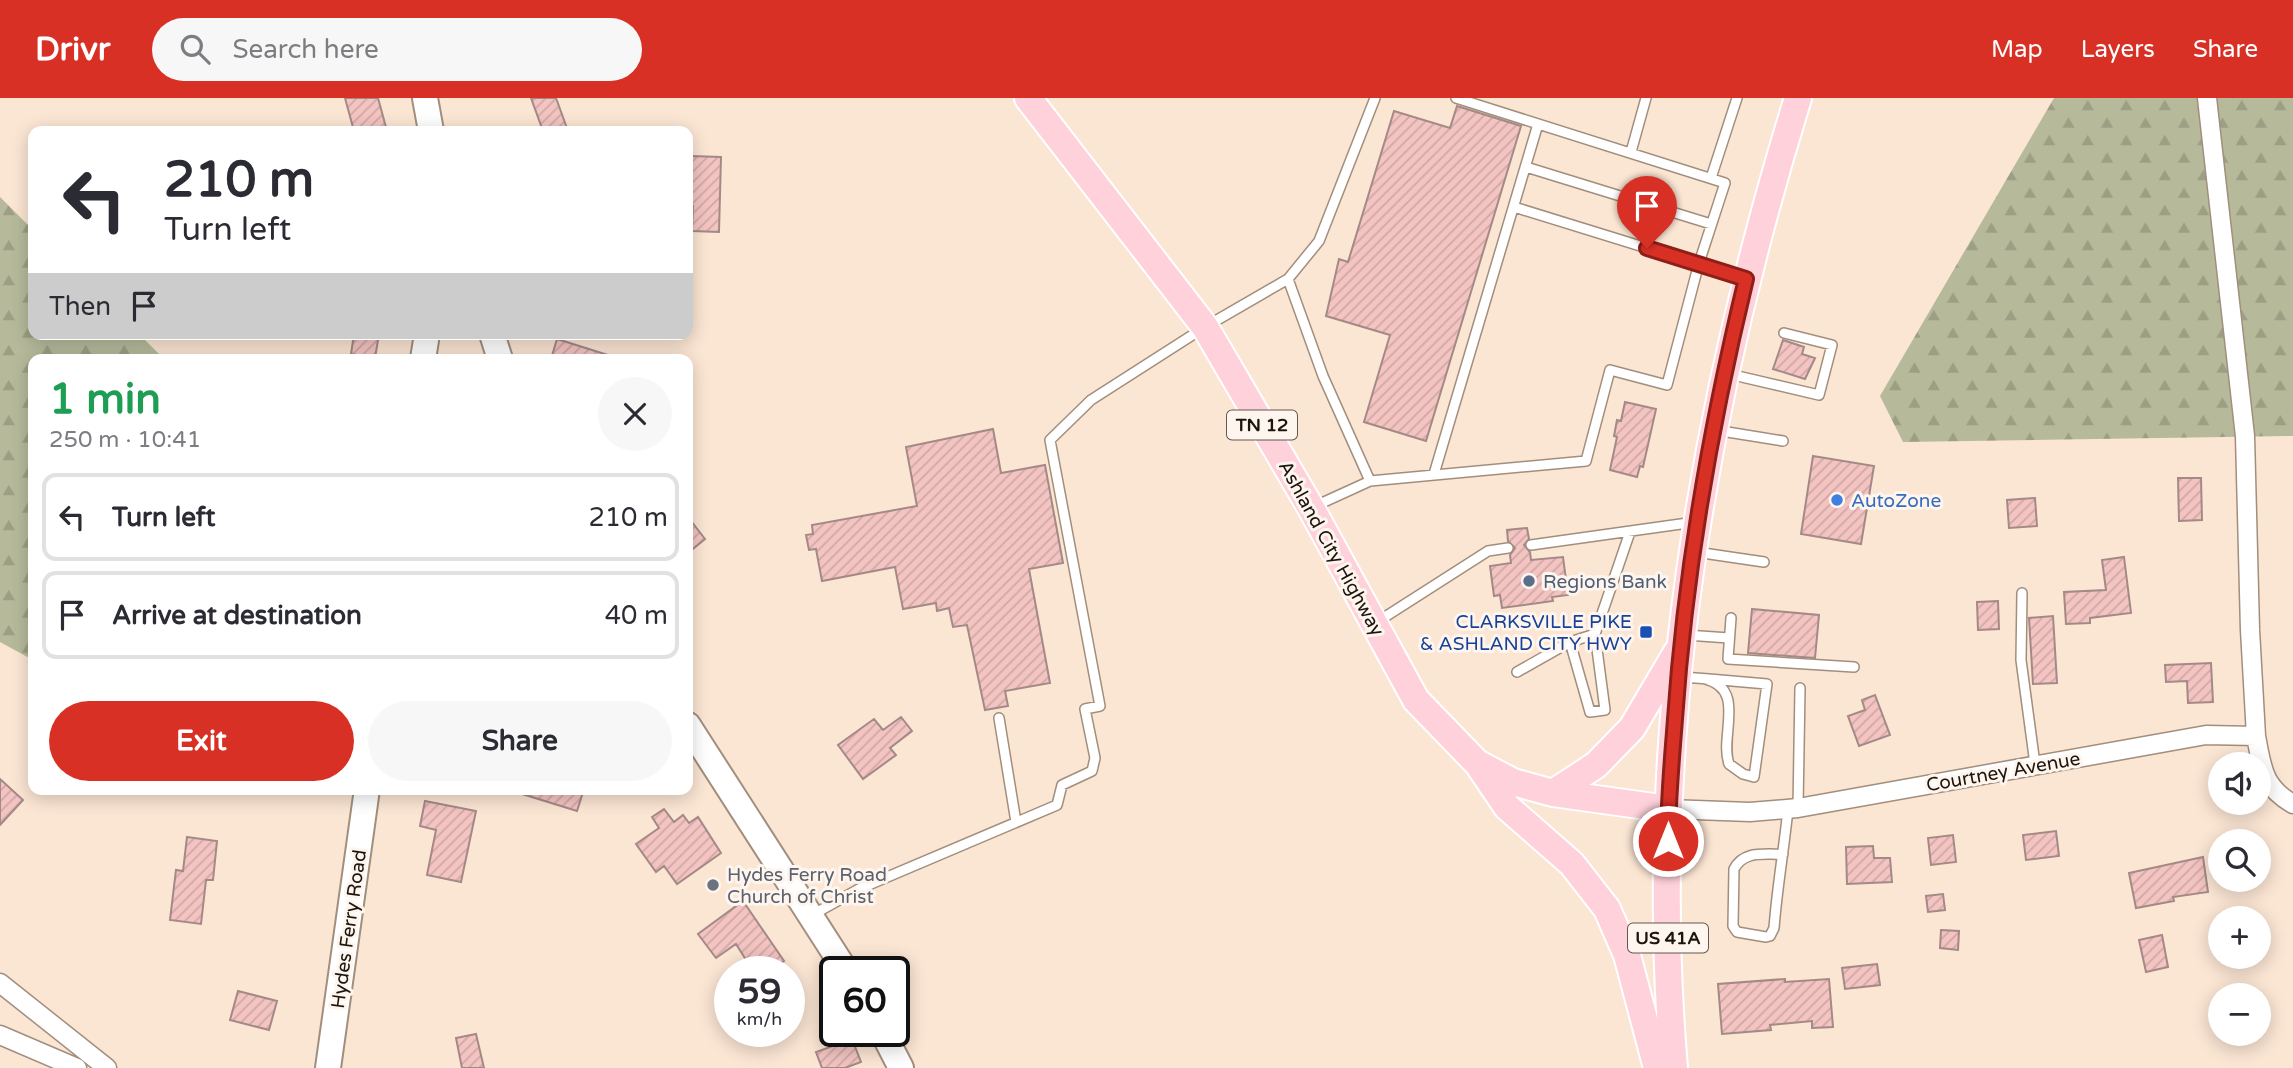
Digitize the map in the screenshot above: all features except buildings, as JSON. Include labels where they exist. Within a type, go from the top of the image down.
[{"type":"main road","name":"Ashland City Highway","points":[[1028,98],[1205,327],[1311,508],[1416,700],[1477,763],[1513,782],[1553,793],[1668,809]]},
{"type":"main road","name":"US 41A","points":[[1674,1068],[1669,981],[1668,809],[1681,639],[1696,521],[1712,430],[1746,279],[1798,98]]},
{"type":"main road","points":[[1553,793],[1596,765],[1632,728],[1681,639]]},
{"type":"main road","points":[[1477,763],[1507,807],[1572,864],[1607,909],[1627,955],[1657,1068]]},
{"type":"street","points":[[425,98],[430,126]]},
{"type":"street","points":[[2207,98],[2245,436],[2256,736],[2261,764],[2274,793],[2293,804]]},
{"type":"street","points":[[693,733],[837,956]]},
{"type":"street","name":"Courtney Avenue","points":[[1668,809],[1750,812],[1793,809],[2206,735],[2256,736]]},
{"type":"street","name":"Hydes Ferry Road","points":[[328,1068],[366,795]]},
{"type":"street","points":[[0,983],[107,1068]]},
{"type":"street","points":[[0,1035],[77,1068]]},
{"type":"street","points":[[890,1047],[901,1068]]},
{"type":"lane","points":[[811,915],[859,889],[1057,805],[1062,785],[1092,771],[1095,758],[1085,709],[1100,706],[1050,440],[1091,400],[1205,327],[1289,279],[1319,241],[1375,98]]},
{"type":"lane","points":[[1311,508],[1370,481],[1586,461],[1610,370],[1667,385],[1699,263],[1725,183],[1455,98]]},
{"type":"lane","points":[[1631,152],[1646,98]]},
{"type":"lane","points":[[1711,178],[1737,98]]},
{"type":"lane","points":[[1434,474],[1538,124]]},
{"type":"lane","points":[[1526,167],[1711,224]]},
{"type":"lane","points":[[1514,207],[1746,279]]},
{"type":"lane","points":[[1289,279],[1323,376],[1370,481]]},
{"type":"lane","points":[[1724,373],[1819,395],[1832,345],[1784,333]]},
{"type":"lane","points":[[1712,430],[1783,441]]},
{"type":"lane","points":[[1531,545],[1696,521]]},
{"type":"lane","points":[[1570,642],[1590,712],[1599,713],[1605,710],[1595,634],[1630,532]]},
{"type":"lane","points":[[1374,623],[1488,551],[1508,548]]},
{"type":"lane","points":[[1693,551],[1763,562]]},
{"type":"lane","points":[[2022,593],[2021,660],[2035,764]]},
{"type":"lane","points":[[1731,618],[1728,659],[1854,667]]},
{"type":"lane","points":[[1517,672],[1570,642],[1595,634]]},
{"type":"lane","points":[[1681,639],[1730,638]]},
{"type":"lane","points":[[1678,676],[1767,684],[1754,777],[1743,775],[1729,764],[1729,700],[1707,679]]},
{"type":"lane","points":[[1783,854],[1746,855],[1738,861],[1734,869],[1733,926],[1737,932],[1770,936],[1793,809],[1800,688]]},
{"type":"lane","points":[[999,718],[1016,822]]},
{"type":"green space","points":[[2054,98],[2293,98],[2293,436],[1903,442],[1880,396]]},
{"type":"green space","points":[[0,197],[28,225],[28,340],[145,340],[159,354],[28,354],[28,657],[0,642]]},
{"type":"place","name":"AutoZone","points":[[1837,500]]},
{"type":"place","name":"Regions Bank","points":[[1529,581]]},
{"type":"place","name":"CLARKSVILLE PIKE & ASHLAND CITY HWY","points":[[1646,632]]},
{"type":"place","name":"Hydes Ferry Road Church of Christ","points":[[713,885]]},
{"type":"route","points":[[1647,248],[1746,279],[1716,410],[1696,521],[1678,676],[1668,841]]}]
